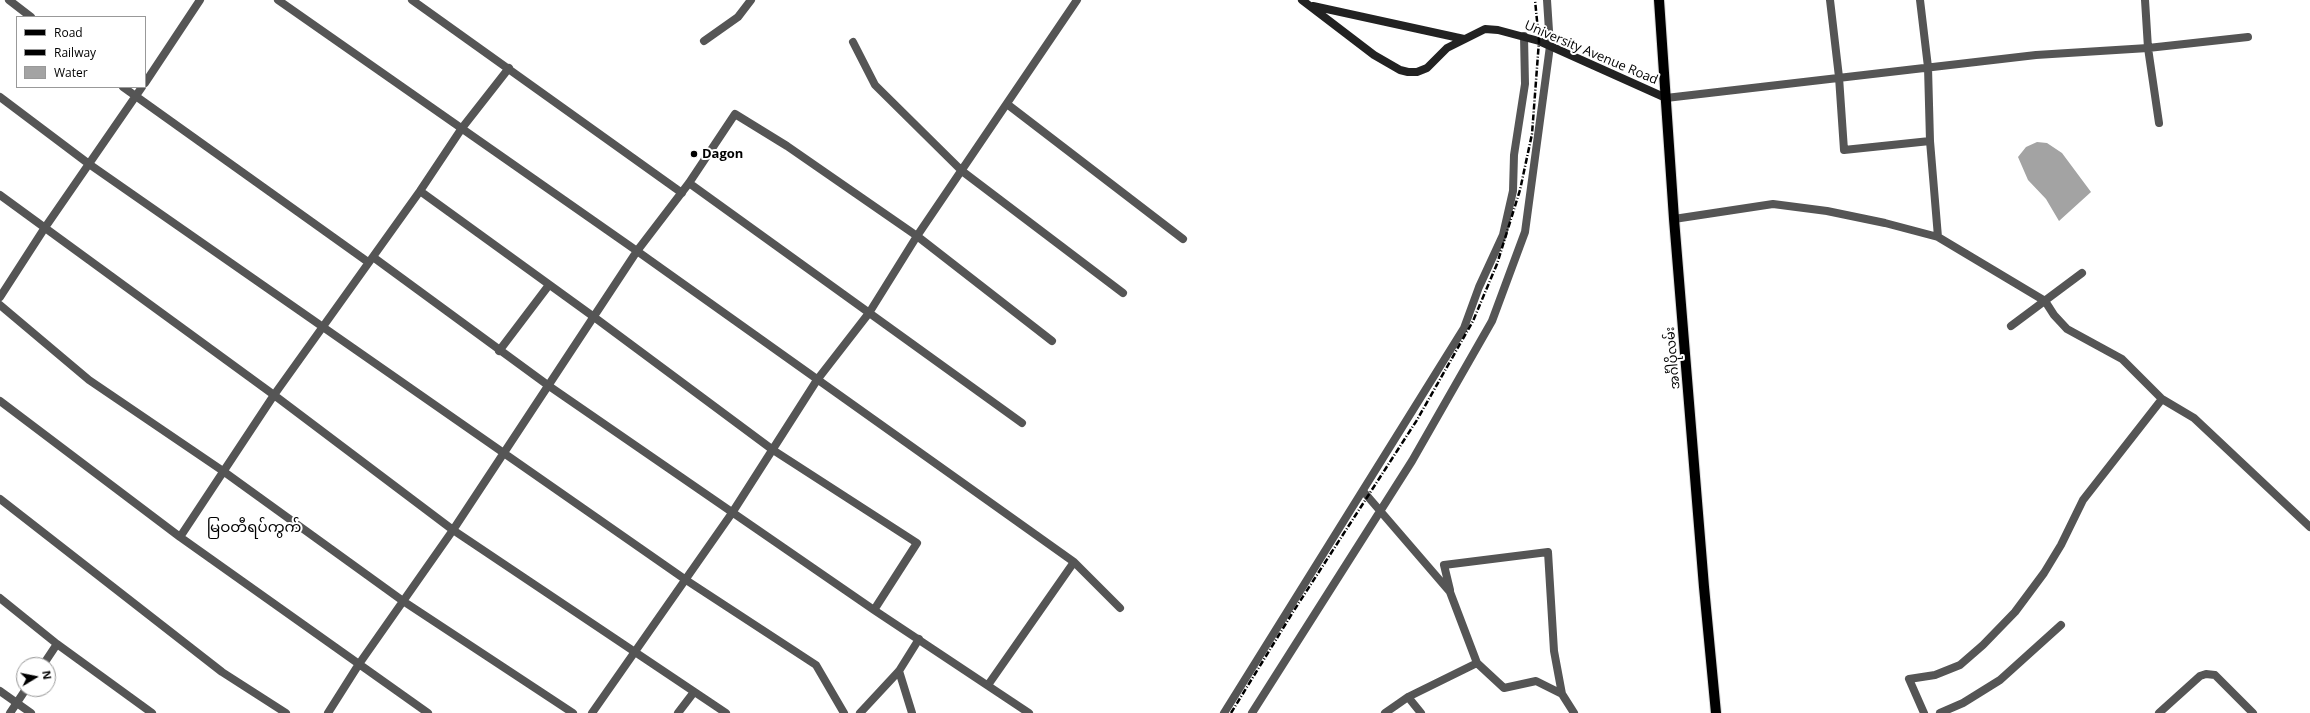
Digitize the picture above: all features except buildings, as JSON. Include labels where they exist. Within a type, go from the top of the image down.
[{"type":"main road","name":"University Avenue Road","points":[[1302,0],[1374,54],[1400,70],[1417,72],[1427,68],[1447,48],[1485,29],[1524,36],[1550,46],[1666,98]]},
{"type":"main road","name":"အင်္ဂါပိုလမ်း","points":[[1659,0],[1674,219],[1704,588],[1716,713]]},
{"type":"main road","points":[[1310,5],[1464,40]]},
{"type":"street","points":[[9,0],[30,16]]},
{"type":"street","points":[[146,81],[200,0]]},
{"type":"street","points":[[278,0],[637,251],[1074,562],[1120,608]]},
{"type":"street","points":[[412,0],[682,192]]},
{"type":"street","points":[[704,41],[738,17],[751,0]]},
{"type":"street","points":[[592,713],[732,513],[817,380],[869,313],[917,236],[1077,0]]},
{"type":"street","points":[[1252,713],[1381,512],[1492,321],[1525,232],[1550,46],[1547,0]]},
{"type":"street","points":[[1830,0],[1839,77],[1844,150],[1930,140]]},
{"type":"street","points":[[1920,0],[1928,67],[1930,140],[1938,237]]},
{"type":"street","points":[[2145,0],[2148,48],[2159,123]]},
{"type":"street","points":[[1224,713],[1464,328],[1479,286],[1503,235],[1513,191],[1514,155],[1521,118],[1525,84],[1524,36]]},
{"type":"street","points":[[1666,98],[2036,55],[2148,48],[2248,37]]},
{"type":"street","points":[[853,42],[875,85],[962,171],[1123,293]]},
{"type":"street","points":[[180,537],[222,471],[323,325],[420,191],[462,128],[509,68]]},
{"type":"street","points":[[124,88],[732,513],[1029,713]]},
{"type":"street","points":[[0,297],[44,229],[141,88]]},
{"type":"street","points":[[0,97],[89,164],[323,325],[686,580],[816,665],[844,713]]},
{"type":"street","points":[[1007,104],[1183,239]]},
{"type":"street","points":[[328,713],[359,664],[453,530],[503,452],[549,386],[637,251],[689,183],[735,114],[787,146],[917,236],[1052,341]]},
{"type":"street","points":[[689,183],[1022,423]]},
{"type":"street","points":[[420,191],[594,317],[773,450],[917,543],[874,610]]},
{"type":"street","points":[[0,195],[44,229],[274,395],[453,530],[726,713]]},
{"type":"street","points":[[1674,219],[1773,204],[1827,211],[1885,223],[1938,237],[2045,301],[2054,315],[2067,328],[2122,359],[2162,399],[2194,418],[2310,527]]},
{"type":"street","points":[[2011,326],[2082,273]]},
{"type":"street","points":[[499,351],[549,285]]},
{"type":"street","points":[[0,305],[89,380],[222,471],[404,601],[573,713]]},
{"type":"street","points":[[1924,713],[1909,679],[1935,675],[1960,665],[1983,645],[2015,612],[2044,573],[2061,545],[2083,500],[2108,466],[2162,399]]},
{"type":"street","points":[[0,401],[180,537],[428,713]]},
{"type":"street","points":[[1363,491],[1450,592]]},
{"type":"street","points":[[0,499],[222,672],[286,713]]},
{"type":"street","points":[[1562,694],[1536,681],[1504,688],[1477,663],[1450,592],[1444,565],[1548,552],[1554,651],[1562,694],[1574,713]]},
{"type":"street","points":[[988,686],[1074,562]]},
{"type":"street","points":[[0,598],[57,644],[152,713]]},
{"type":"street","points":[[1940,713],[1963,703],[2000,680],[2061,625]]},
{"type":"street","points":[[860,713],[899,671],[919,639]]},
{"type":"street","points":[[48,657],[57,644]]},
{"type":"street","points":[[1385,713],[1408,697],[1477,663]]},
{"type":"street","points":[[899,671],[912,713]]},
{"type":"street","points":[[2159,713],[2200,676],[2206,674],[2215,675],[2253,713]]},
{"type":"street","points":[[0,691],[16,704],[31,713]]},
{"type":"street","points":[[678,713],[694,692]]},
{"type":"street","points":[[10,713],[21,697]]},
{"type":"street","points":[[1408,697],[1420,713]]},
{"type":"water","points":[[2037,142],[2047,143],[2062,153],[2091,192],[2059,221],[2046,199],[2028,180],[2018,157],[2026,147]]},
{"type":"railway","points":[[1231,713],[1293,612],[1417,420],[1473,321],[1497,264],[1520,190],[1532,134],[1539,41],[1535,0]]},
{"type":"place","name":"Dagon","points":[[694,154]]},
{"type":"district","name":"မြဝတီရပ်ကွက်","points":[[254,528]]}]
